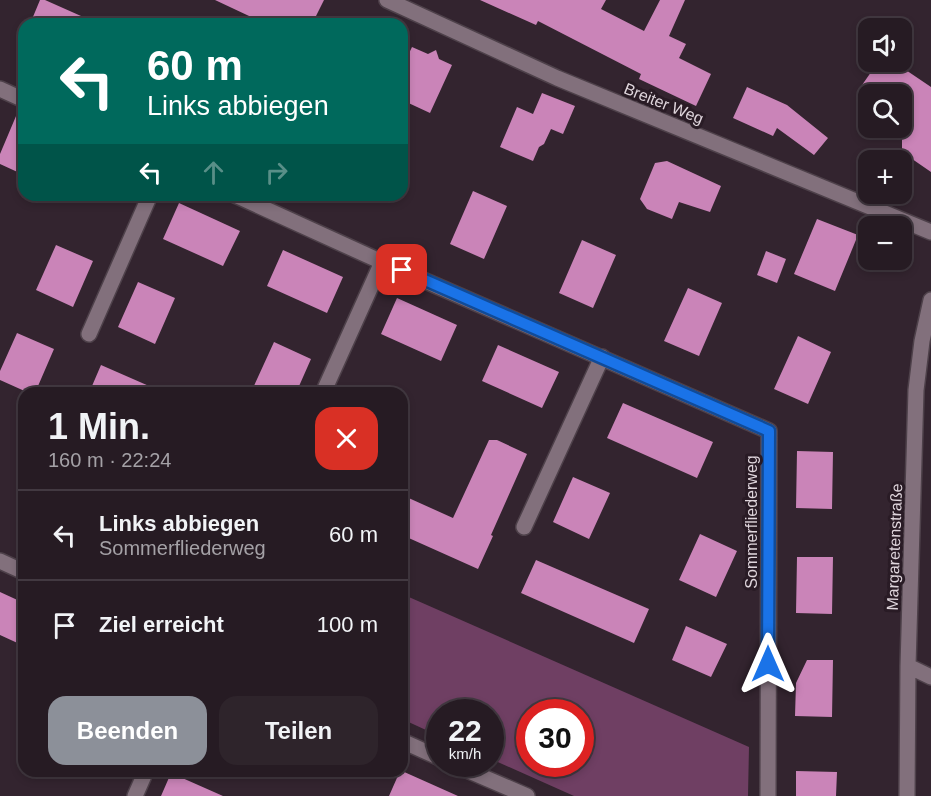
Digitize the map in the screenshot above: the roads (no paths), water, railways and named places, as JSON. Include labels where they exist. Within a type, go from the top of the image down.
[{"type":"street","name":"Breiter Weg","points":[[387,0],[556,78],[931,232]]},
{"type":"street","points":[[0,89],[18,97]]},
{"type":"street","points":[[89,334],[147,201]]},
{"type":"street","name":"Sommerfliederweg","points":[[248,201],[769,431],[768,796]]},
{"type":"street","points":[[325,387],[382,262]]},
{"type":"street","name":"Margaretenstraße","points":[[907,796],[908,666],[916,390],[922,341],[931,300]]},
{"type":"street","points":[[524,527],[602,357]]},
{"type":"street","points":[[0,561],[18,569]]},
{"type":"street","points":[[908,666],[931,677]]},
{"type":"street","points":[[408,744],[426,752]]},
{"type":"street","points":[[135,796],[143,777]]},
{"type":"street","points":[[474,777],[496,790],[527,796]]}]
